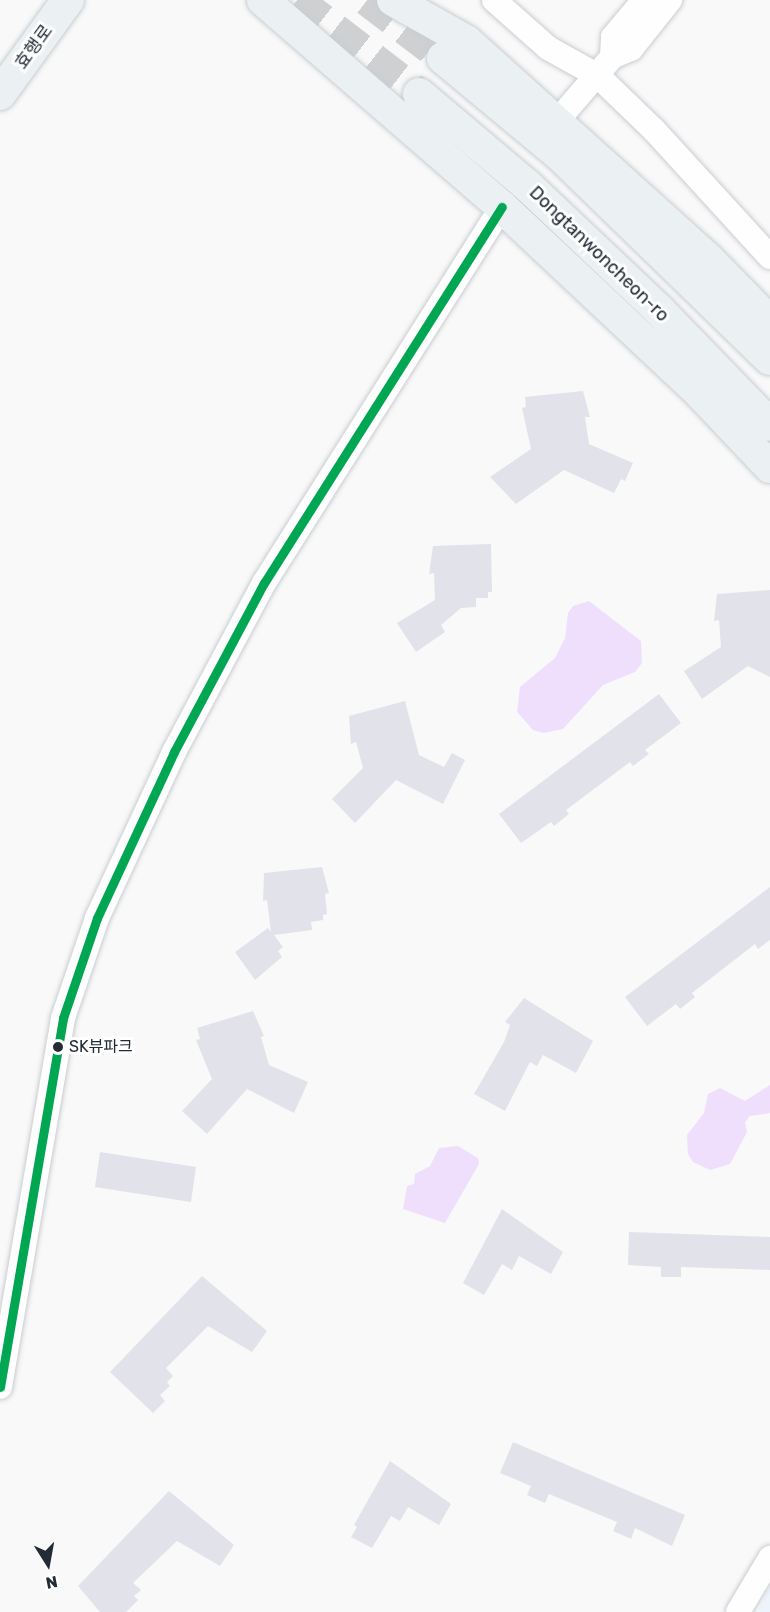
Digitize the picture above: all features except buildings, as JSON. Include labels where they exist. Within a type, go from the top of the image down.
[{"type":"main road","points":[[61,10],[85,0]]},
{"type":"main road","points":[[263,0],[502,207],[700,393],[770,467]]},
{"type":"main road","points":[[413,5],[466,41],[557,121],[708,259],[770,322]]},
{"type":"main road","name":"효행로","points":[[0,94],[61,10]]},
{"type":"main road","points":[[443,58],[561,156],[770,359]]},
{"type":"main road","name":"Dongtanwoncheon-ro","points":[[418,94],[528,186],[660,311],[770,424]]},
{"type":"street","points":[[494,0],[548,48],[605,66],[654,130],[770,257]]},
{"type":"street","points":[[605,66],[613,37],[644,0]]},
{"type":"street","points":[[557,121],[605,66],[631,49],[670,0]]},
{"type":"street","name":"Dongtanwoncheon-ro","points":[[0,1387],[63,1018],[97,918],[174,752],[264,583],[502,207]]},
{"type":"street","points":[[738,1612],[770,1558]]},
{"type":"shaded area","points":[[589,601],[641,641],[642,663],[635,672],[603,685],[563,729],[544,733],[533,730],[517,712],[520,687],[555,658],[565,638],[568,613],[573,606]]},
{"type":"shaded area","points":[[770,1085],[770,1113],[750,1116],[745,1122],[747,1132],[730,1164],[710,1170],[693,1162],[688,1154],[687,1135],[704,1113],[708,1094],[720,1088],[745,1101]]},
{"type":"shaded area","points":[[458,1146],[478,1158],[479,1164],[445,1223],[403,1209],[407,1186],[414,1184],[415,1174],[430,1166],[439,1148]]},
{"type":"shaded area","points":[[770,1586],[770,1612],[758,1612]]},
{"type":"tunnel","points":[[297,0],[419,94]]},
{"type":"tunnel","points":[[367,0],[443,58]]},
{"type":"transit line","points":[[0,1387],[63,1018],[97,918],[174,752],[264,583],[502,207]]},
{"type":"place","name":"SK뷰파크","points":[[58,1047]]}]
